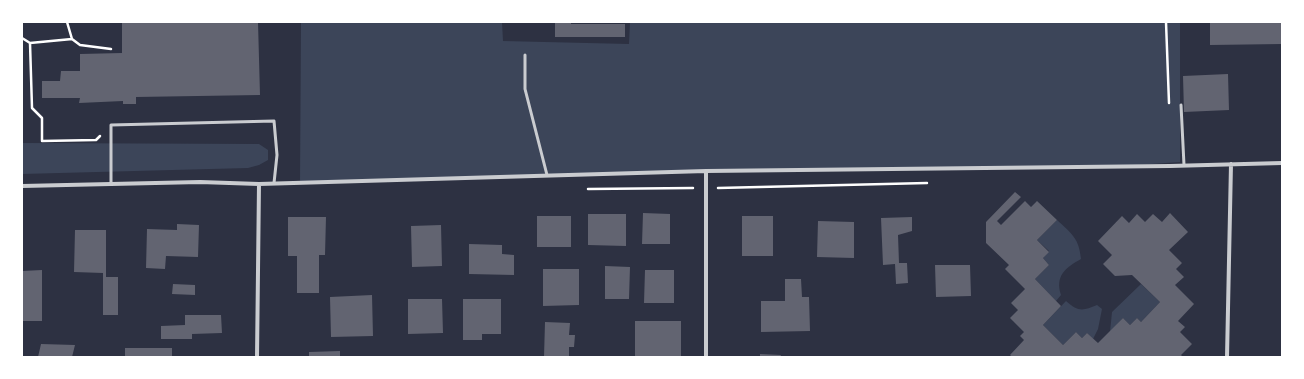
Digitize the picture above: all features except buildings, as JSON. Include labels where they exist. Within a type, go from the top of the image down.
[{"type":"street","points":[[22,186],[200,182],[259,184],[706,171],[1282,163]]},
{"type":"street","points":[[1227,357],[1231,164]]},
{"type":"street","points":[[706,171],[706,357]]},
{"type":"street","points":[[257,357],[259,184]]},
{"type":"lane","points":[[526,55],[525,89],[547,175]]},
{"type":"lane","points":[[1181,105],[1184,165]]},
{"type":"lane","points":[[111,183],[111,125],[274,121],[277,155],[274,183]]},
{"type":"path","points":[[67,22],[72,39],[80,45],[111,49]]},
{"type":"path","points":[[1166,22],[1169,107]]},
{"type":"path","points":[[22,38],[30,43],[72,39]]},
{"type":"path","points":[[30,43],[32,108],[42,118],[42,141],[96,140],[111,125]]},
{"type":"shaded area","points":[[301,22],[502,22],[503,41],[629,44],[630,22],[1180,22],[1180,162],[1109,167],[706,171],[300,182]]},
{"type":"shaded area","points":[[22,143],[259,144],[268,150],[268,160],[259,165],[248,168],[22,174]]},
{"type":"shaded area","points":[[1057,220],[1074,237],[1079,246],[1081,259],[1066,269],[1060,278],[1059,288],[1061,295],[1056,301],[1035,279],[1049,265],[1043,258],[1049,251],[1037,240]]},
{"type":"shaded area","points":[[1141,284],[1160,302],[1141,322],[1137,318],[1130,325],[1123,318],[1110,332],[1112,312]]},
{"type":"shaded area","points":[[1066,301],[1077,309],[1084,309],[1097,305],[1102,309],[1098,329],[1093,339],[1087,333],[1082,338],[1076,332],[1063,345],[1043,325]]}]
